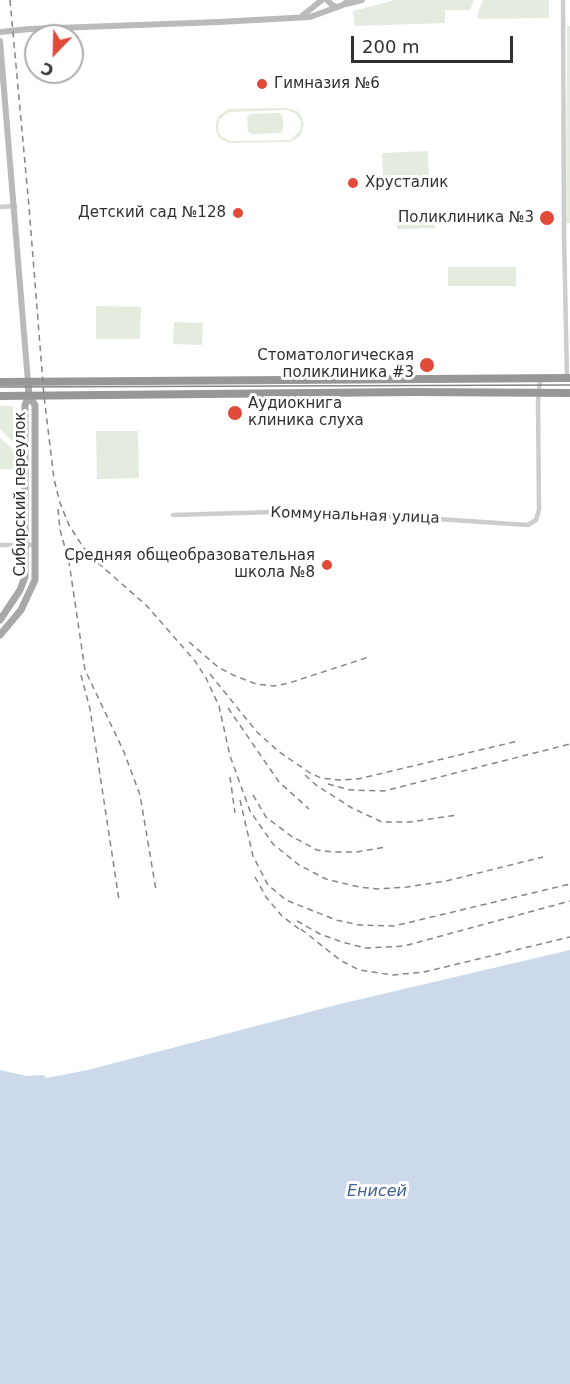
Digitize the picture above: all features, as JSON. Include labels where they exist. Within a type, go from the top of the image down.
[{"type":"highway","points":[[0,382],[568,378]]},
{"type":"highway","points":[[0,396],[570,393]]},
{"type":"main road","points":[[28,382],[29,396]]},
{"type":"main road","name":"Сибирский переулок","points":[[0,620],[20,590],[25,577],[25,405],[29,396]]},
{"type":"main road","name":"Сибирский переулок","points":[[0,635],[21,610],[31,593],[35,580],[35,405],[29,396]]},
{"type":"street","points":[[302,16],[322,0]]},
{"type":"street","points":[[327,0],[332,6],[362,0]]},
{"type":"street","points":[[563,0],[568,378]]},
{"type":"street","points":[[0,32],[310,17],[345,3]]},
{"type":"street","points":[[0,41],[28,382]]},
{"type":"street","points":[[0,207],[15,206]]},
{"type":"street","points":[[540,378],[540,392]]},
{"type":"street","name":"Коммунальная улица","points":[[173,515],[303,513],[528,525],[536,520],[539,510],[540,392]]},
{"type":"street","points":[[0,545],[35,545]]},
{"type":"shaded area","points":[[395,0],[474,0],[470,10],[445,10],[445,23],[355,26],[353,11]]},
{"type":"shaded area","points":[[483,0],[549,0],[549,18],[477,19]]},
{"type":"shaded area","points":[[567,26],[570,26],[570,223],[566,223]]},
{"type":"shaded area","points":[[286,108],[297,111],[304,125],[300,136],[291,142],[229,143],[219,138],[216,131],[219,116],[228,109]],"holes":[[[286,110],[295,113],[301,121],[300,131],[290,140],[230,141],[221,136],[218,130],[219,120],[229,112]]]},
{"type":"shaded area","points":[[280,113],[283,117],[281,133],[252,134],[248,132],[247,118],[250,114]]},
{"type":"shaded area","points":[[428,151],[429,176],[383,178],[382,153]]},
{"type":"shaded area","points":[[435,212],[435,228],[397,229],[397,213]]},
{"type":"shaded area","points":[[448,267],[516,267],[516,286],[448,286]]},
{"type":"shaded area","points":[[96,306],[141,307],[140,339],[96,339]]},
{"type":"shaded area","points":[[174,322],[203,323],[202,345],[173,344]]},
{"type":"shaded area","points":[[0,406],[13,406],[14,443],[0,429]]},
{"type":"shaded area","points":[[96,431],[138,431],[139,478],[97,479]]},
{"type":"shaded area","points":[[0,437],[15,452],[15,469],[0,469]]},
{"type":"water","name":"Енисей","points":[[570,950],[570,1384],[0,1384],[0,1070],[27,1076],[44,1075],[46,1078],[88,1070],[340,1004]]},
{"type":"tram line","points":[[0,387],[570,385]]},
{"type":"railway","points":[[10,0],[44,396],[54,479],[69,525],[83,547],[147,606],[195,661],[219,706],[230,756],[250,811],[273,844],[299,865],[326,879],[377,889],[446,881],[543,857]]},
{"type":"railway","points":[[58,509],[60,530],[69,562],[85,670],[124,752],[140,795],[156,890]]},
{"type":"railway","points":[[189,642],[218,667],[233,675],[256,684],[274,686],[369,657]]},
{"type":"railway","points":[[210,674],[257,732],[278,751],[321,778],[358,779],[518,741]]},
{"type":"railway","points":[[81,675],[90,709],[119,900]]},
{"type":"railway","points":[[228,708],[279,782],[309,809]]},
{"type":"railway","points":[[328,784],[350,790],[384,791],[570,744]]},
{"type":"railway","points":[[305,775],[316,785],[352,808],[382,822],[410,822],[457,815]]},
{"type":"railway","points":[[230,777],[235,813]]},
{"type":"railway","points":[[253,795],[266,817],[291,836],[317,850],[356,852],[386,847]]},
{"type":"railway","points":[[240,800],[253,856],[268,885],[286,900],[336,920],[359,925],[394,926],[570,884]]},
{"type":"railway","points":[[255,877],[266,897],[282,916],[303,932]]},
{"type":"railway","points":[[297,921],[320,934],[366,948],[404,946],[570,901]]},
{"type":"railway","points":[[301,929],[340,960],[359,970],[393,975],[424,972],[570,937]]},
{"type":"place","name":"Гимназия №6","points":[[262,84]]},
{"type":"place","name":"Хрусталик","points":[[353,183]]},
{"type":"place","name":"Детский сад №128","points":[[238,213]]},
{"type":"place","name":"Поликлиника №3","points":[[547,218]]},
{"type":"place","name":"Стоматологическая поликлиника #3","points":[[427,365]]},
{"type":"place","name":"Аудиокнига клиника слуха","points":[[235,413]]},
{"type":"place","name":"Средняя общеобразовательная школа №8","points":[[327,565]]}]
